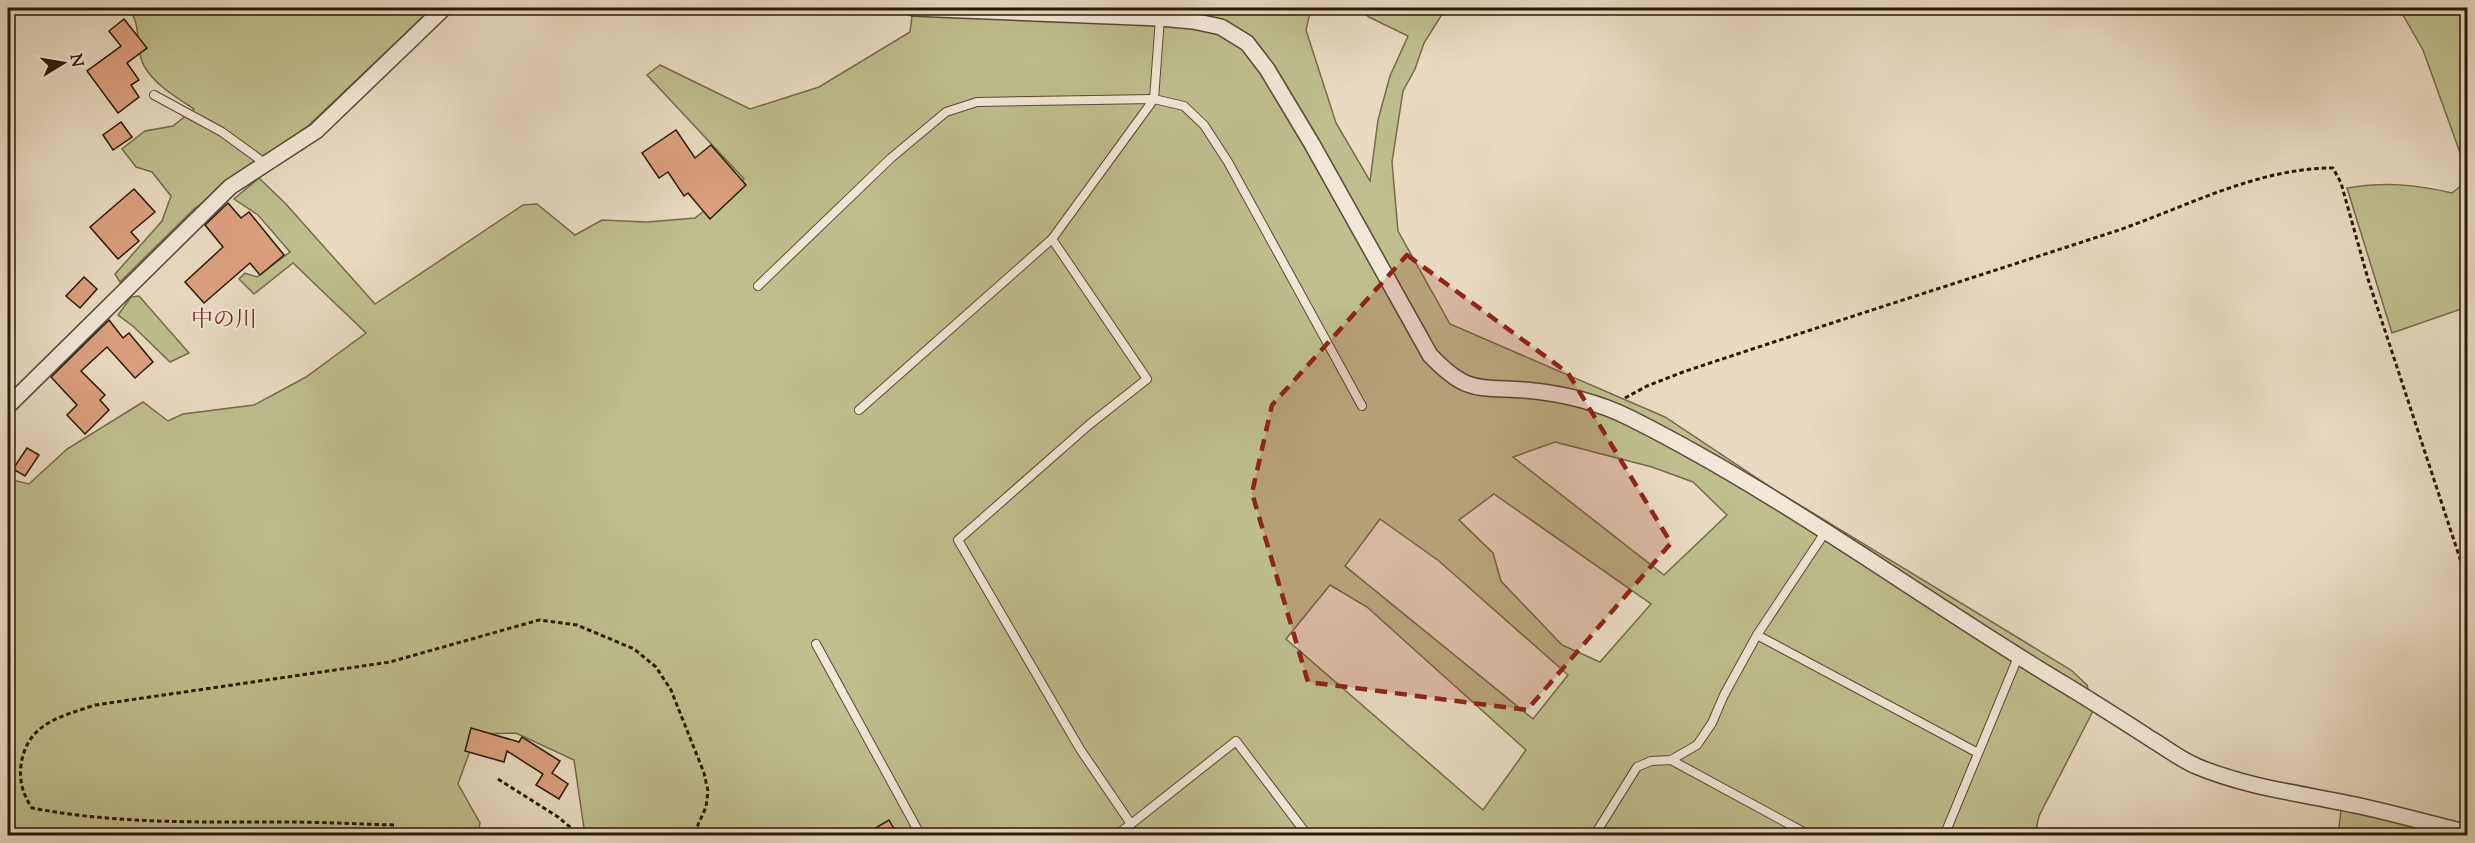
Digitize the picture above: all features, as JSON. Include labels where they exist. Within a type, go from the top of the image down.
[{"type":"street","points":[[8,406],[230,187],[316,131],[444,8]]},
{"type":"street","points":[[913,8],[1160,18],[1221,27],[1247,43],[1267,69],[1312,144],[1430,356],[1445,371],[1464,384],[1486,390],[1525,390],[1569,397],[1608,407],[1712,462],[1826,531],[2018,657],[2193,765],[2266,788],[2362,807],[2468,833]]},
{"type":"lane","points":[[860,410],[1052,239],[1154,99],[1160,18]]},
{"type":"lane","points":[[154,95],[222,132],[266,164]]},
{"type":"lane","points":[[758,286],[891,158],[946,112],[977,102],[1154,99],[1184,106],[1203,125],[1228,162],[1362,406]]},
{"type":"lane","points":[[1052,239],[1148,378],[1090,424],[958,540],[1080,748],[1131,824]]},
{"type":"lane","points":[[1594,836],[1637,767],[1651,761],[1671,760],[1697,745],[1712,723],[1724,695],[1757,635],[1826,531]]},
{"type":"lane","points":[[1757,635],[1978,753]]},
{"type":"lane","points":[[816,644],[921,836]]},
{"type":"lane","points":[[1944,836],[2018,657]]},
{"type":"lane","points":[[1115,836],[1236,741],[1308,836]]},
{"type":"lane","points":[[1671,760],[1811,836]]},
{"type":"path","points":[[1608,407],[1647,386],[1683,372],[2139,223],[2262,178],[2315,168],[2333,168],[2341,183],[2368,279],[2468,583]]},
{"type":"path","points":[[394,825],[210,824],[74,816],[32,808],[22,793],[20,773],[23,748],[37,729],[58,717],[95,705],[390,662],[539,620],[577,625],[634,649],[656,667],[671,690],[704,773],[708,792],[706,807],[693,836]]},
{"type":"path","points":[[498,778],[558,817],[580,836]]},
{"type":"highlighted area","points":[[1407,255],[1568,373],[1671,543],[1527,710],[1308,682],[1252,493],[1272,405]]},
{"type":"green space","points":[[128,8],[432,8],[309,125],[194,209],[120,282],[115,274],[162,221],[171,196],[152,172],[136,167],[122,149],[145,131],[173,126],[194,109],[160,85],[144,66],[139,52],[137,29],[133,15]]},
{"type":"green space","points":[[913,8],[1311,8],[1306,30],[1336,123],[1370,181],[1378,120],[1390,76],[1408,36],[1369,17],[1358,8],[1446,8],[1424,43],[1415,69],[1403,91],[1392,162],[1398,231],[1450,324],[1665,417],[1775,490],[2071,670],[2087,685],[2093,711],[2039,816],[2035,835],[592,835],[584,828],[574,760],[516,733],[476,734],[458,784],[480,823],[478,835],[8,835],[8,479],[29,484],[67,449],[143,402],[168,421],[183,414],[254,405],[306,377],[366,333],[293,263],[254,294],[239,279],[245,273],[257,277],[290,252],[258,215],[234,199],[259,178],[285,203],[375,304],[523,205],[537,204],[575,235],[602,220],[647,222],[695,218],[744,179],[647,75],[660,65],[750,109],[819,87],[910,32]],"holes":[[[1555,442],[1652,467],[1693,482],[1727,515],[1664,575],[1513,457]],[[1494,494],[1651,604],[1600,662],[1562,645],[1501,581],[1493,553],[1459,520]],[[1380,519],[1439,561],[1568,675],[1533,719],[1345,566]],[[1330,585],[1367,607],[1526,750],[1483,810],[1286,639]]]},
{"type":"green space","points":[[2399,8],[2467,8],[2467,172],[2423,50]]},
{"type":"green space","points":[[2467,181],[2467,307],[2392,333],[2347,188],[2400,185],[2452,193]]},
{"type":"green space","points":[[139,296],[189,353],[170,362],[134,327],[118,315],[131,297]]},
{"type":"green space","points":[[2341,810],[2461,835],[2338,836]]},
{"type":"building","points":[[124,19],[147,48],[127,63],[139,80],[131,85],[139,97],[118,113],[87,71],[121,46],[109,31]]},
{"type":"building","points":[[121,122],[132,137],[113,150],[103,135]]},
{"type":"building","points":[[676,130],[695,158],[711,145],[746,185],[710,219],[688,193],[684,196],[668,172],[659,178],[642,153]]},
{"type":"building","points":[[134,189],[155,212],[131,232],[139,241],[118,259],[90,227]]},
{"type":"building","points":[[228,203],[241,218],[249,212],[284,255],[260,275],[250,263],[204,303],[185,282],[223,247],[205,225]]},
{"type":"building","points":[[84,277],[97,289],[80,308],[66,296]]},
{"type":"building","points":[[109,320],[123,338],[129,333],[153,362],[135,378],[107,347],[81,371],[105,395],[100,400],[109,410],[85,434],[67,415],[77,405],[51,377]]},
{"type":"building","points":[[27,448],[39,455],[25,476],[13,469]]},
{"type":"building","points":[[471,728],[519,742],[522,737],[560,761],[552,773],[568,784],[559,799],[536,785],[543,774],[507,751],[504,762],[465,751]]},
{"type":"building","points":[[889,820],[898,836],[862,836]]},
{"type":"district","name":"中の川","points":[[224,321]]}]
